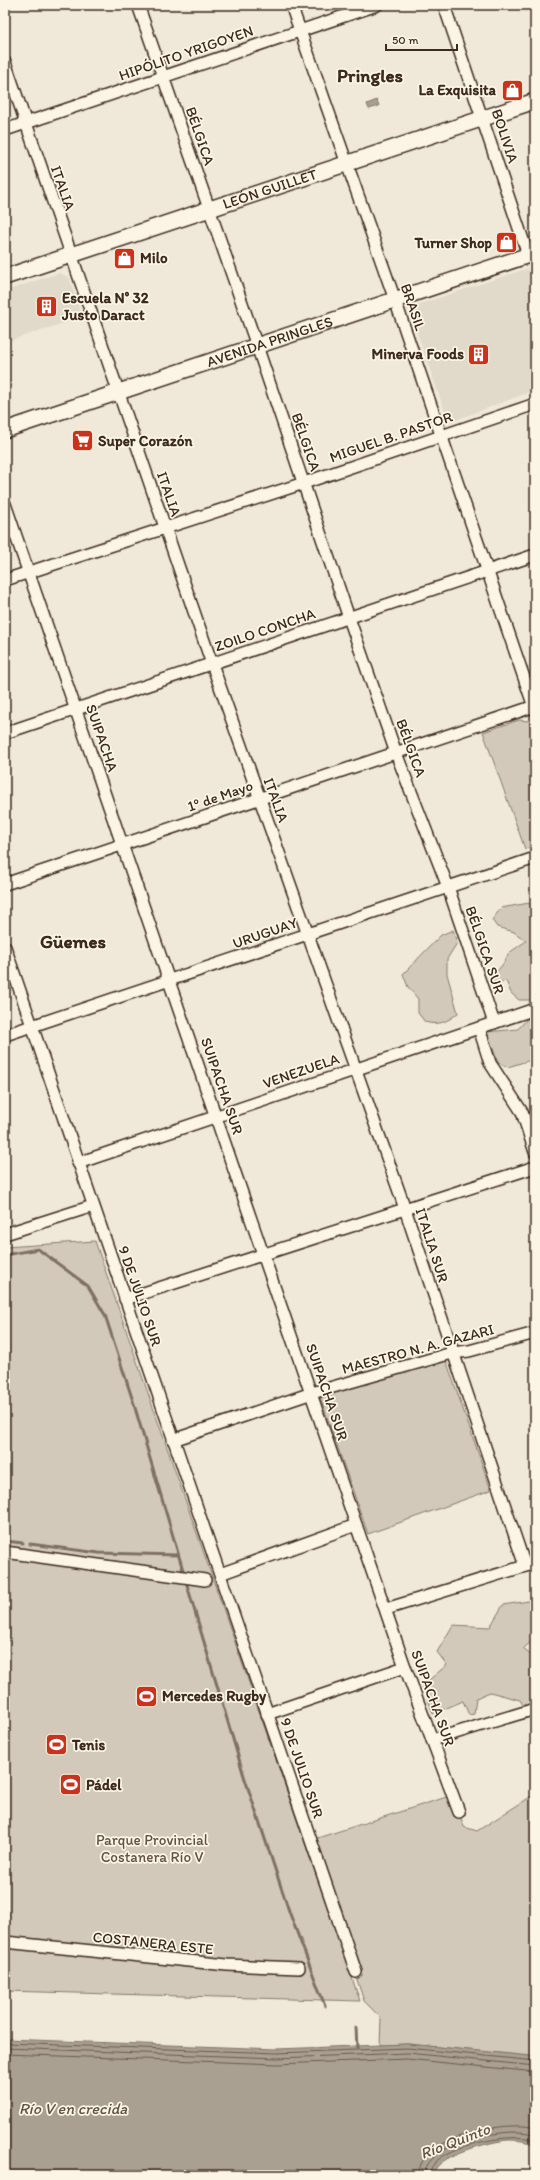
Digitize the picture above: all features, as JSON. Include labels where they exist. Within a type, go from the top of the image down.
[{"type":"street","name":"BÉLGICA","points":[[138,5],[257,346],[396,753],[448,887]]},
{"type":"street","name":"BRASIL","points":[[291,5],[395,300],[487,572],[535,707]]},
{"type":"street","name":"HIPÓLITO YRIGOYEN","points":[[5,130],[377,5]]},
{"type":"street","name":"BOLIVIA","points":[[444,5],[531,254]]},
{"type":"street","name":"ITALIA","points":[[5,62],[70,255],[308,935]]},
{"type":"street","name":"LEÓN GUILLET","points":[[5,277],[209,207],[535,100]]},
{"type":"street","name":"AVENIDA PRINGLES","points":[[5,430],[531,254]]},
{"type":"street","name":"MIGUEL B. PASTOR","points":[[5,580],[304,483],[535,404]]},
{"type":"street","name":"SUIPACHA","points":[[5,504],[170,981]]},
{"type":"street","name":"ZOILO CONCHA","points":[[5,733],[535,555]]},
{"type":"street","name":"1º de Mayo","points":[[5,884],[535,707]]},
{"type":"street","name":"URUGUAY","points":[[5,1035],[535,858]]},
{"type":"street","name":"BÉLGICA SUR","points":[[448,887],[494,1023]]},
{"type":"street","name":"ITALIA SUR","points":[[308,935],[404,1209],[452,1353],[530,1565]]},
{"type":"street","name":"9 DE JULIO SUR","points":[[5,947],[124,1299],[356,1972]]},
{"type":"street","name":"SUIPACHA SUR","points":[[170,981],[405,1667],[459,1812]]},
{"type":"street","name":"VENEZUELA","points":[[78,1162],[535,1009]]},
{"type":"street","points":[[479,1028],[490,1063],[522,1112],[535,1152]]},
{"type":"street","points":[[124,1299],[535,1167]]},
{"type":"street","points":[[6,1235],[93,1206]]},
{"type":"street","name":"MAESTRO N. A. GAZARI","points":[[173,1440],[312,1393],[452,1353],[469,1352],[535,1333]]},
{"type":"street","points":[[220,1574],[356,1525]]},
{"type":"street","points":[[5,1552],[205,1580]]},
{"type":"street","points":[[386,1609],[530,1565]]},
{"type":"street","points":[[267,1714],[405,1667]]},
{"type":"street","points":[[432,1740],[535,1709]]},
{"type":"street","name":"COSTANERA ESTE","points":[[5,1942],[227,1965],[299,1968]]},
{"type":"shaded area","name":"Minerva Foods","points":[[535,266],[535,390],[453,421],[447,418],[410,313],[414,306]]},
{"type":"shaded area","name":"Escuela N° 32 Justo Daract","points":[[59,273],[69,277],[82,317],[9,341],[5,330],[5,291]]},
{"type":"green space","points":[[519,720],[529,721],[535,737],[535,846],[525,849],[483,732]]},
{"type":"green space","points":[[529,903],[535,910],[535,964],[533,970],[535,1000],[519,1000],[511,993],[506,981],[491,984],[493,976],[503,964],[509,953],[526,941],[514,932],[497,927],[492,920],[501,908]]},
{"type":"green space","points":[[453,930],[457,943],[447,959],[447,974],[458,1013],[450,1019],[442,1022],[434,1024],[425,1022],[418,1013],[418,999],[408,987],[403,974],[441,935]]},
{"type":"green space","points":[[535,1016],[535,1063],[527,1061],[508,1067],[498,1063],[487,1032],[518,1029],[526,1020]]},
{"type":"green space","name":"Parque Provincial Costanera Río V","points":[[95,1241],[360,2001],[5,1991],[5,1247]]},
{"type":"green space","points":[[446,1360],[491,1490],[368,1534],[320,1397]]},
{"type":"green space","points":[[535,1600],[535,1638],[523,1649],[535,1658],[535,1705],[525,1708],[520,1700],[490,1692],[476,1698],[474,1714],[469,1715],[463,1701],[433,1714],[423,1685],[447,1665],[437,1652],[453,1625],[490,1627],[503,1605]]},
{"type":"green space","points":[[535,1794],[535,2057],[408,2044],[380,2045],[381,2018],[364,2001],[311,1840],[453,1795],[464,1827],[477,1831]]},
{"type":"water","points":[[377,100],[379,106],[369,109],[367,104]]},
{"type":"water","name":"Río V en crecida","points":[[5,2039],[277,2049],[408,2044],[531,2056],[535,2057],[535,2145],[522,2141],[508,2140],[490,2143],[453,2156],[436,2168],[434,2175],[5,2175]]},
{"type":"waterway","points":[[5,1255],[38,1249],[88,1286],[105,1315],[133,1401],[183,1570]]},
{"type":"waterway","points":[[5,1541],[23,1543]]},
{"type":"waterway","points":[[30,1544],[99,1553],[178,1555]]},
{"type":"waterway","points":[[187,1585],[244,1776],[290,1914],[325,2006]]},
{"type":"waterway","points":[[356,2028],[357,2048]]},
{"type":"place","name":"La Exquisita","points":[[512,90]]},
{"type":"place","name":"Turner Shop","points":[[507,243]]},
{"type":"place","name":"Milo","points":[[124,258]]},
{"type":"place","name":"Escuela N° 32 Justo Daract","points":[[47,307]]},
{"type":"place","name":"Minerva Foods","points":[[479,354]]},
{"type":"place","name":"Super Corazón","points":[[82,441]]},
{"type":"place","name":"Mercedes Rugby","points":[[147,1696]]},
{"type":"place","name":"Tenis","points":[[56,1745]]},
{"type":"place","name":"Pádel","points":[[71,1785]]},
{"type":"district","name":"Pringles","points":[[370,75]]},
{"type":"district","name":"Güemes","points":[[73,941]]},
{"type":"water label","name":"Río Quinto","points":[[455,2141]]}]
